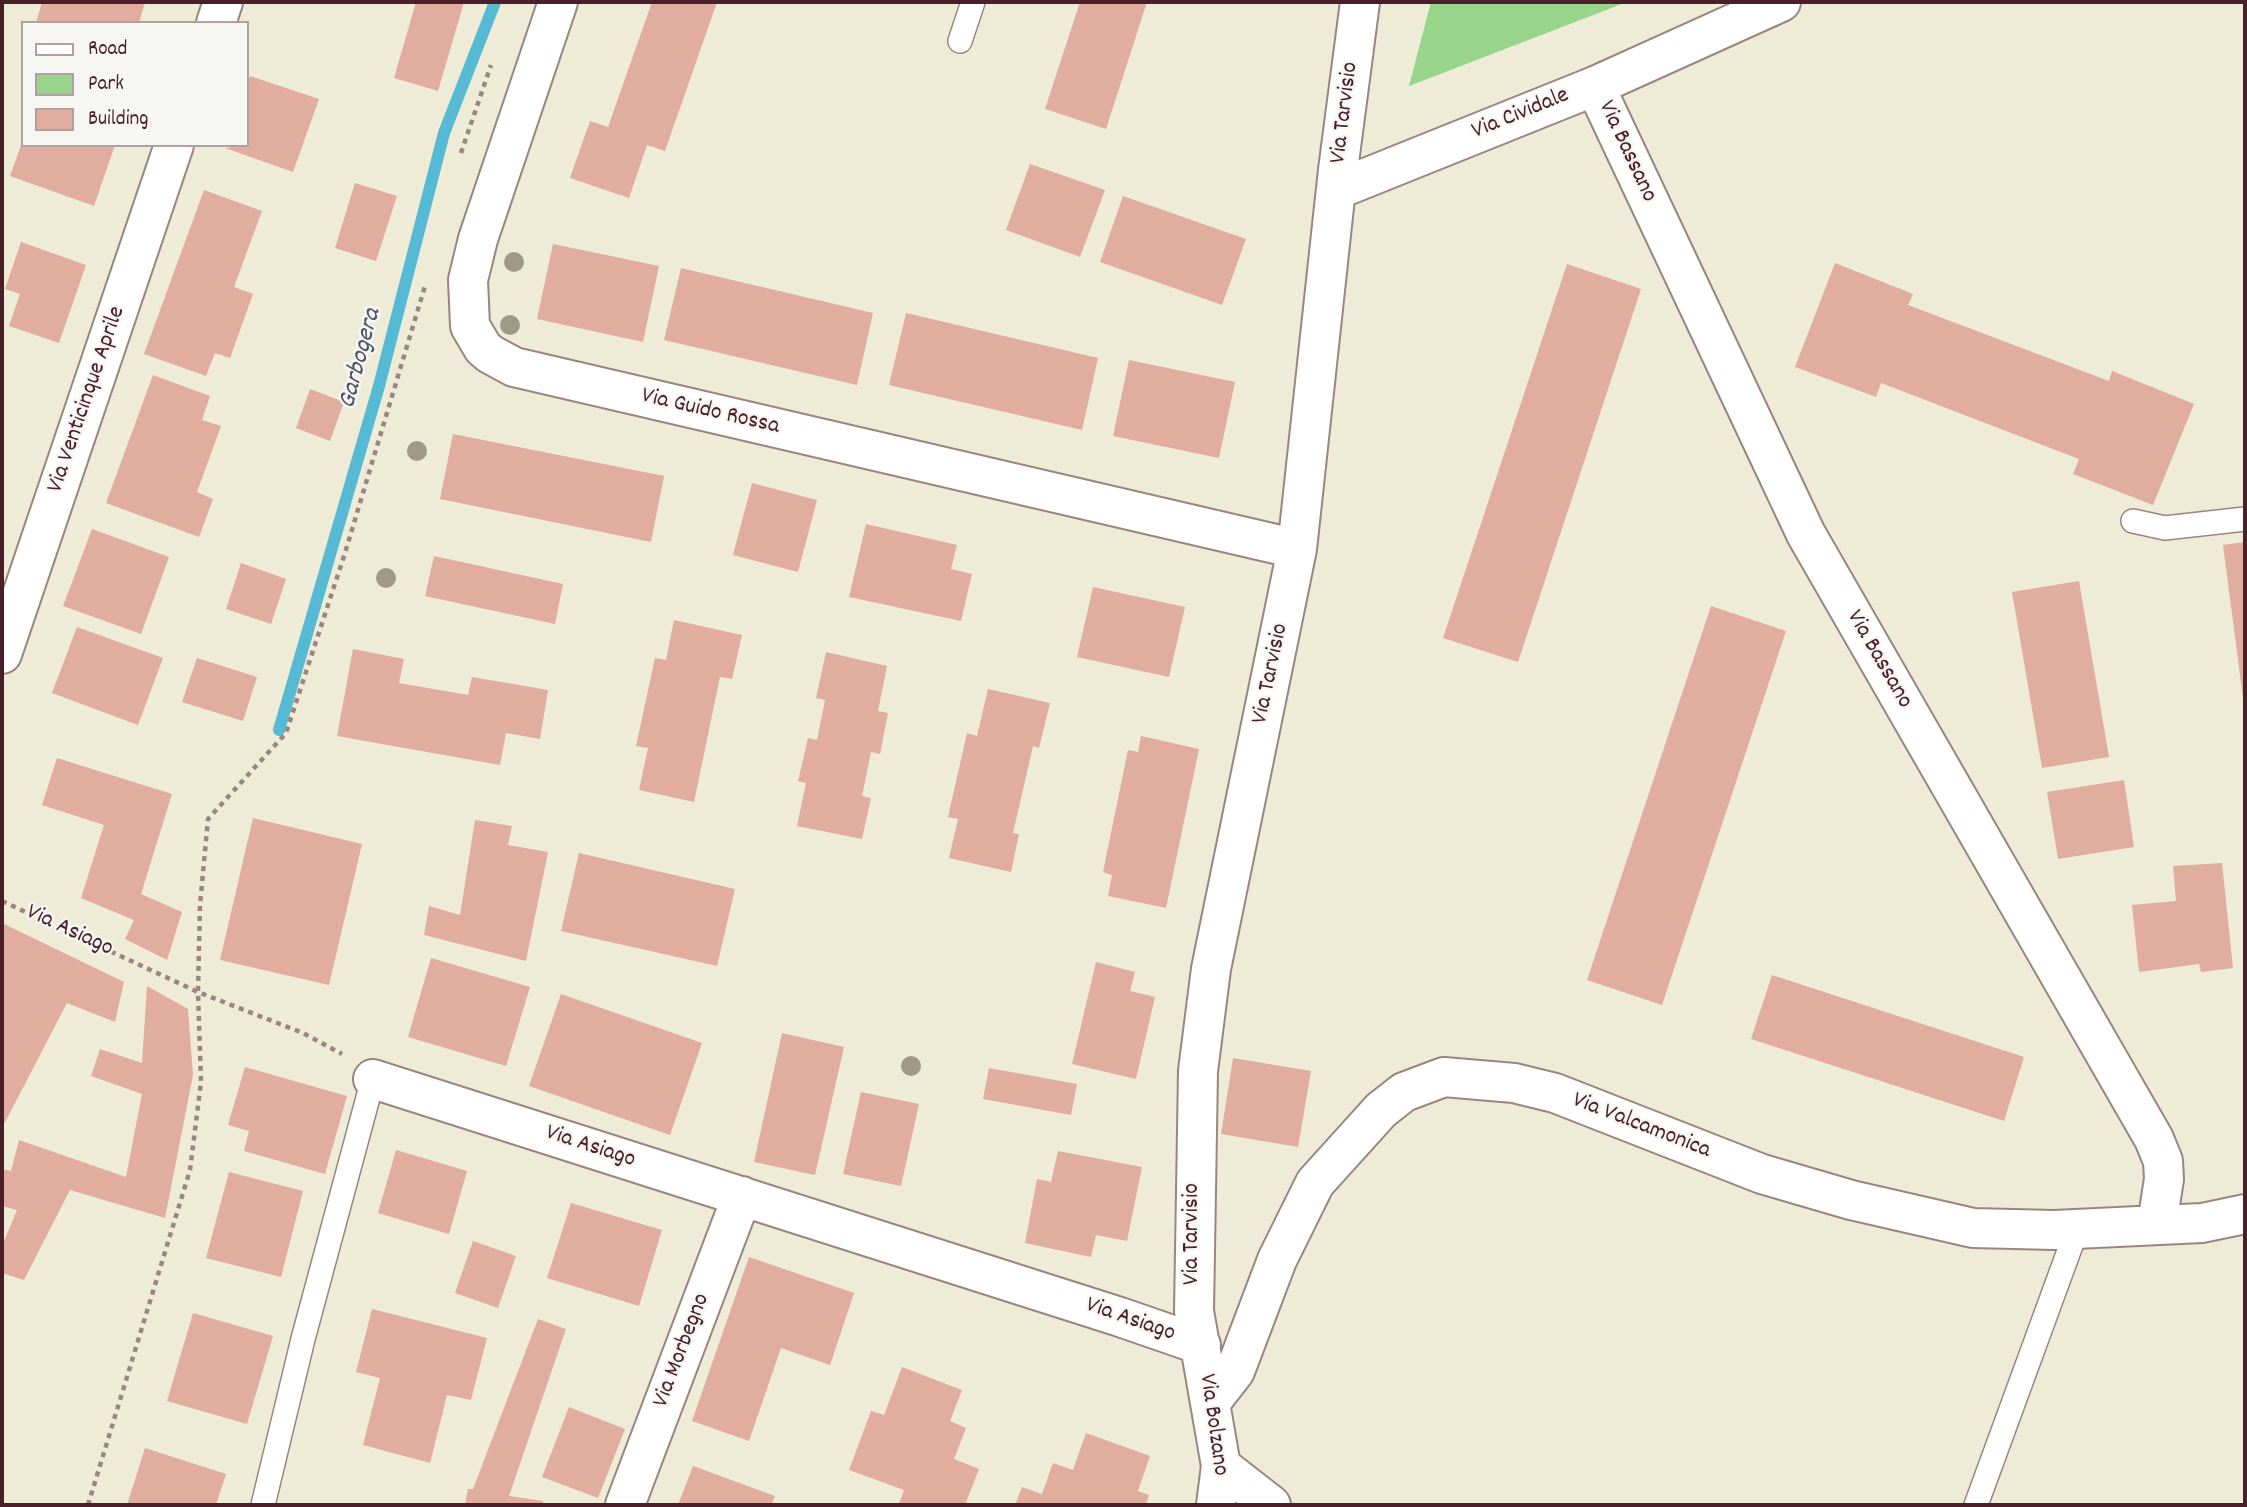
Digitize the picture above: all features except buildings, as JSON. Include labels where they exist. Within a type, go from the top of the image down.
[{"type":"street","points":[[217,21],[223,2]]},
{"type":"street","name":"Via Guido Rossa","points":[[558,2],[478,239],[468,280],[470,326],[483,348],[490,354],[514,367],[1297,549]]},
{"type":"street","name":"Via Tarvisio","points":[[1201,1345],[1194,1311],[1198,1071],[1211,969],[1297,549],[1336,190],[1360,2]]},
{"type":"street","name":"Via Cividale","points":[[1336,190],[1595,86],[1781,2]]},
{"type":"street","name":"Via Bassano","points":[[1595,86],[1806,534],[2154,1139],[2163,1161],[2164,1179],[2157,1224]]},
{"type":"street","name":"Via Venticinque Aprile","points":[[2,654],[173,147]]},
{"type":"street","name":"Via Valcamonica","points":[[1210,1403],[1235,1371],[1277,1260],[1315,1183],[1381,1110],[1404,1091],[1444,1077],[1514,1083],[1555,1093],[1762,1174],[1862,1203],[1973,1228],[2077,1229],[2202,1223],[2245,1214]]},
{"type":"street","name":"Via Asiago","points":[[373,1080],[1201,1345]]},
{"type":"street","name":"Via Morbegno","points":[[625,1505],[742,1196]]},
{"type":"street","name":"Via Bolzano","points":[[1201,1345],[1210,1403],[1218,1491]]},
{"type":"street","points":[[1218,1491],[1271,1505]]},
{"type":"lane","points":[[960,41],[973,2]]},
{"type":"lane","points":[[2133,521],[2165,528],[2245,519]]},
{"type":"lane","points":[[263,1505],[303,1339],[373,1080]]},
{"type":"lane","points":[[1976,1505],[2077,1229]]},
{"type":"path","points":[[460,157],[495,54]]},
{"type":"path","points":[[88,1505],[190,1170],[201,1082],[198,992],[208,819],[286,733],[345,553],[426,284]]},
{"type":"path","name":"Via Asiago","points":[[2,901],[198,992],[326,1044],[373,1080]]},
{"type":"green space","points":[[1431,2],[1627,2],[1409,86]]},
{"type":"waterway","name":"Garbogera","points":[[279,730],[379,386],[444,133],[495,2]]}]
